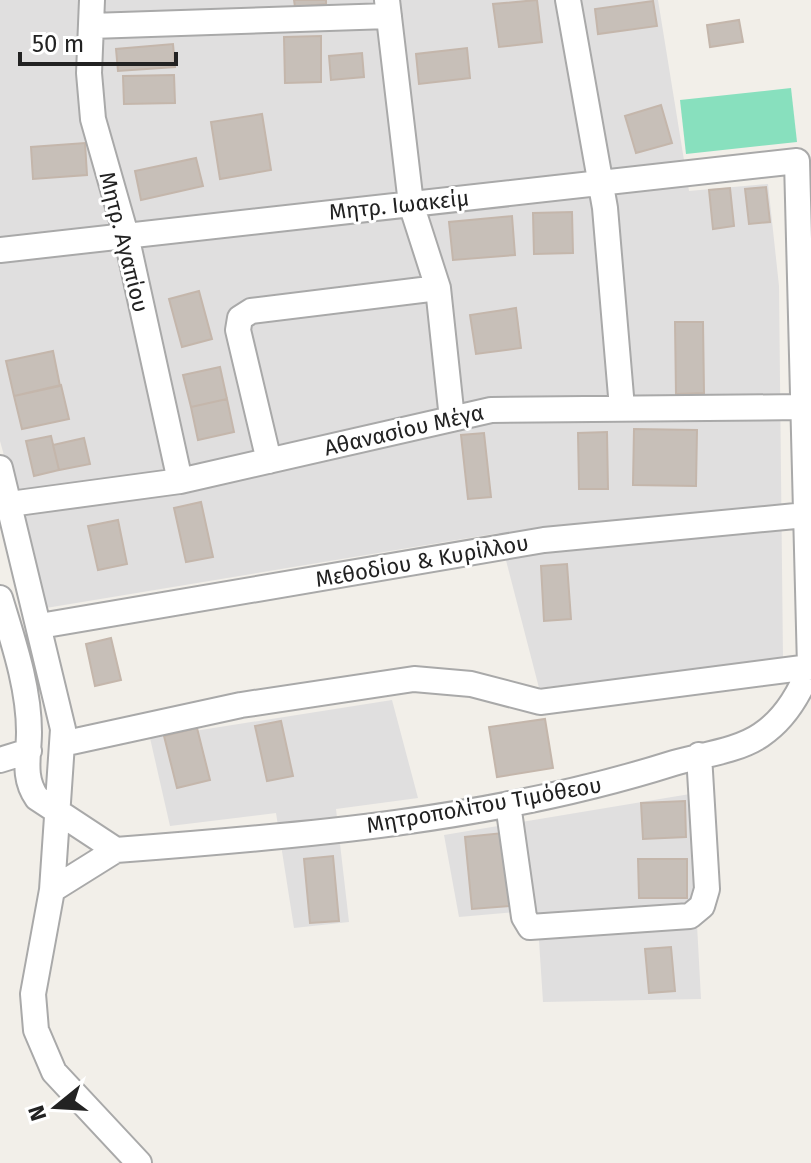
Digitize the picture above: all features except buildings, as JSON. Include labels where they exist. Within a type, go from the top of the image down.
[{"type":"street","name":"Μητρ. Αγαπίου","points":[[92,0],[93,119],[126,235],[180,481]]},
{"type":"street","points":[[568,0],[602,182],[614,280],[622,408]]},
{"type":"street","points":[[91,26],[388,8],[411,204],[438,288],[452,419]]},
{"type":"street","name":"Μητρ. Ιωακείμ","points":[[0,250],[797,161],[803,407]]},
{"type":"street","points":[[269,461],[238,330],[240,318],[251,311],[438,288]]},
{"type":"street","points":[[62,744],[241,705],[414,679],[471,684],[540,702],[810,667],[803,407]]},
{"type":"street","name":"Αθανασίου Μέγα","points":[[10,504],[180,481],[452,419],[516,408],[803,407]]},
{"type":"street","points":[[0,468],[61,711],[60,812],[52,890],[33,994],[39,1043],[54,1072],[139,1163]]},
{"type":"street","name":"Μεθοδίου & Κυρίλλου","points":[[40,626],[531,542],[806,515]]},
{"type":"street","points":[[0,598],[9,659],[28,713],[27,772],[31,788],[37,798],[116,850],[52,890]]},
{"type":"street","name":"Μητροπολίτου Τιμόθεου","points":[[116,850],[359,828],[584,789],[762,734],[801,691],[810,667]]},
{"type":"street","points":[[0,760],[29,751]]},
{"type":"street","points":[[508,804],[524,917],[530,927],[542,929],[690,916],[702,906],[707,889],[699,755]]},
{"type":"shaded area","points":[[0,0],[658,0],[689,191],[768,184],[779,286],[783,659],[539,688],[499,533],[46,608],[0,441]]},
{"type":"shaded area","points":[[392,700],[418,798],[336,809],[349,922],[294,928],[276,813],[170,826],[150,738]]},
{"type":"shaded area","points":[[690,794],[701,999],[543,1002],[537,910],[459,917],[444,835]]},
{"type":"green space","points":[[791,88],[797,142],[686,154],[680,100]]}]
